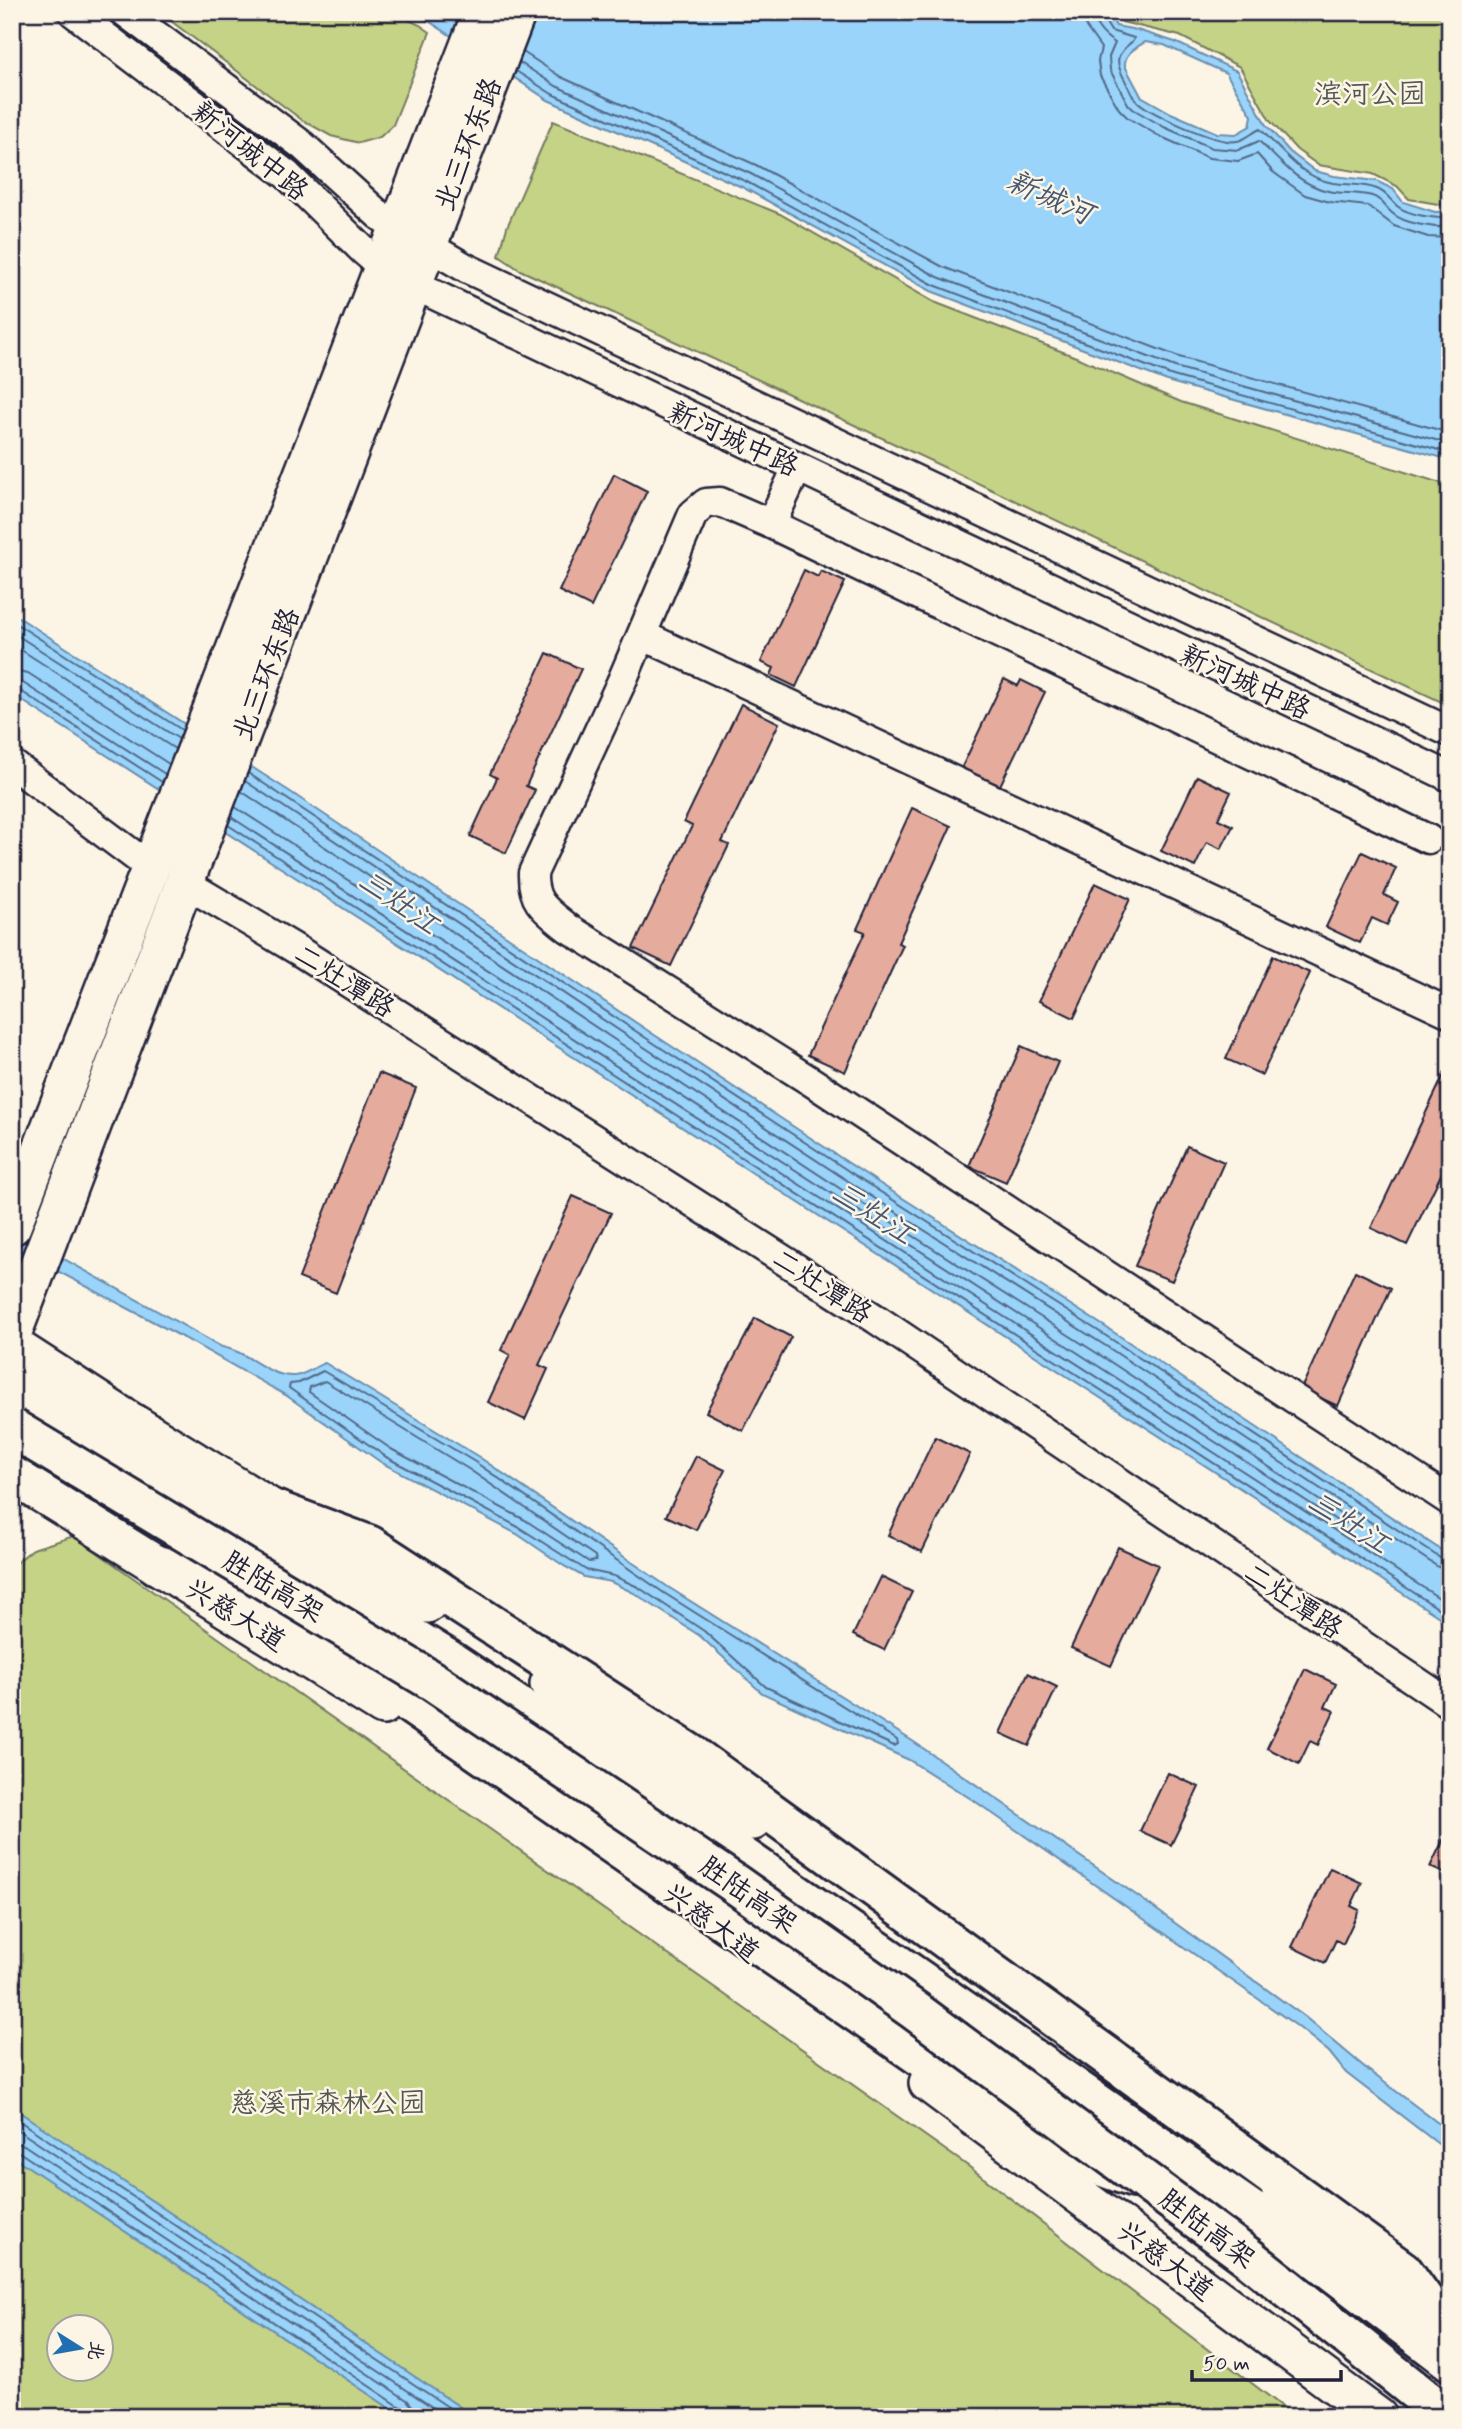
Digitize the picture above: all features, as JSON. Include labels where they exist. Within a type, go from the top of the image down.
[{"type":"highway","name":"胜陆高架","points":[[12,1389],[449,1660],[723,1844],[1268,2221],[1450,2361]]},
{"type":"highway","name":"胜陆高架","points":[[12,1428],[457,1698],[731,1881],[891,1993],[1248,2257],[1448,2417]]},
{"type":"highway","points":[[275,1510],[369,1545],[692,1755],[1403,2271],[1450,2337]]},
{"type":"highway","points":[[157,1565],[246,1591],[1056,2150],[1149,2183]]},
{"type":"main road","name":"北三环东路","points":[[414,237],[482,12]]},
{"type":"main road","name":"北三环东路","points":[[12,1335],[185,883],[399,276],[414,237],[517,12]]},
{"type":"main road","name":"北三环东路","points":[[12,1226],[151,868],[399,276]]},
{"type":"main road","points":[[12,1345],[117,1413],[469,1630],[766,1829],[951,1959],[1286,2207],[1450,2337]]},
{"type":"main road","name":"兴慈大道","points":[[12,1475],[625,1857],[1378,2417]]},
{"type":"main road","points":[[1427,2417],[1450,2370]]},
{"type":"street","name":"新河城中路","points":[[73,12],[287,175],[399,276],[1450,777]]},
{"type":"street","name":"新河城中路","points":[[125,12],[302,145],[379,215],[466,268],[1450,733]]},
{"type":"street","points":[[771,524],[797,468]]},
{"type":"street","points":[[1428,839],[720,502],[706,503],[694,514],[533,873],[533,888],[541,907],[568,928],[823,1090],[1450,1501]]},
{"type":"street","points":[[642,635],[1450,1013]]},
{"type":"street","points":[[12,764],[151,868]]},
{"type":"street","name":"二灶潭路","points":[[185,883],[323,965],[876,1319],[1450,1704]]},
{"type":"green space","points":[[159,12],[391,12],[430,32],[393,125],[380,137],[359,143],[331,136],[302,120]]},
{"type":"green space","name":"滨河公园","points":[[1115,12],[1450,12],[1450,206],[1409,199],[1397,186],[1373,174],[1318,165],[1297,150],[1270,121],[1240,67],[1180,36],[1122,22]]},
{"type":"green space","points":[[553,121],[780,214],[934,302],[1076,357],[1181,402],[1450,486],[1450,706],[520,270],[499,256],[507,227]]},
{"type":"green space","name":"慈溪市森林公园","points":[[74,1536],[968,2166],[1296,2417],[12,2417],[12,1566],[33,1549]]},
{"type":"water","name":"新城河","points":[[403,12],[1108,12],[1116,26],[1175,42],[1237,71],[1266,125],[1290,152],[1315,171],[1376,181],[1393,189],[1403,202],[1435,212],[1450,211],[1450,460],[1170,382],[931,291],[744,188],[548,100],[427,20]],"holes":[[[1145,42],[1164,45],[1226,73],[1252,116],[1250,126],[1236,134],[1217,133],[1171,113],[1141,96],[1125,66],[1126,58]]]},
{"type":"water","name":"三灶江","points":[[12,613],[289,791],[882,1185],[1118,1335],[1450,1556],[1450,1624],[12,694]]},
{"type":"water","points":[[12,1230],[222,1347],[240,1353],[275,1372],[298,1376],[325,1363],[479,1457],[668,1587],[914,1742],[1139,1897],[1305,2017],[1368,2070],[1450,2132],[1450,2153],[1346,2073],[1329,2052],[1297,2026],[976,1802],[909,1760],[762,1693],[700,1636],[634,1593],[611,1582],[584,1577],[517,1534],[382,1463],[287,1396],[12,1247]]},
{"type":"water","points":[[12,2107],[475,2417],[403,2417],[12,2156]]},
{"type":"building","points":[[614,474],[647,491],[591,607],[559,591]]},
{"type":"building","points":[[804,570],[818,577],[821,571],[845,582],[796,687],[771,675],[774,668],[761,662]]},
{"type":"building","points":[[547,653],[581,669],[526,786],[535,790],[506,853],[470,836],[497,778],[490,774]]},
{"type":"building","points":[[1004,679],[1018,686],[1021,680],[1045,692],[995,796],[960,771]]},
{"type":"building","points":[[741,704],[779,723],[722,842],[729,845],[671,966],[633,948],[692,826],[684,822]]},
{"type":"building","points":[[1197,776],[1231,792],[1218,819],[1233,826],[1221,849],[1207,842],[1195,867],[1161,851]]},
{"type":"building","points":[[912,808],[951,826],[898,943],[903,945],[845,1072],[808,1055],[865,932],[857,929]]},
{"type":"building","points":[[1362,852],[1396,868],[1384,895],[1398,902],[1387,925],[1372,918],[1360,943],[1326,927]]},
{"type":"building","points":[[1095,883],[1130,899],[1074,1018],[1039,1001]]},
{"type":"building","points":[[1273,956],[1310,973],[1262,1075],[1226,1059]]},
{"type":"building","points":[[1021,1046],[1058,1062],[1006,1182],[969,1166]]},
{"type":"building","points":[[1450,1062],[1450,1156],[1407,1245],[1371,1228]]},
{"type":"building","points":[[379,1073],[416,1088],[336,1293],[299,1278]]},
{"type":"building","points":[[1187,1146],[1224,1162],[1172,1281],[1135,1266]]},
{"type":"building","points":[[573,1196],[611,1213],[539,1365],[548,1369],[525,1420],[488,1402],[510,1355],[501,1350]]},
{"type":"building","points":[[1355,1271],[1391,1288],[1338,1406],[1301,1389]]},
{"type":"building","points":[[755,1318],[791,1337],[743,1431],[706,1412]]},
{"type":"building","points":[[935,1437],[970,1454],[922,1552],[888,1535]]},
{"type":"building","points":[[696,1456],[725,1470],[696,1530],[666,1516]]},
{"type":"building","points":[[1118,1547],[1158,1565],[1111,1666],[1071,1648]]},
{"type":"building","points":[[881,1577],[912,1592],[884,1650],[853,1635]]},
{"type":"building","points":[[1305,1669],[1336,1684],[1325,1707],[1334,1711],[1318,1745],[1310,1741],[1299,1764],[1267,1748]]},
{"type":"building","points":[[1028,1673],[1057,1687],[1029,1746],[1000,1733]]},
{"type":"building","points":[[1168,1773],[1199,1787],[1171,1845],[1140,1831]]},
{"type":"building","points":[[1450,1826],[1450,1876],[1430,1867]]},
{"type":"building","points":[[1330,1868],[1362,1883],[1351,1906],[1359,1910],[1343,1944],[1336,1940],[1325,1963],[1292,1947]]}]
